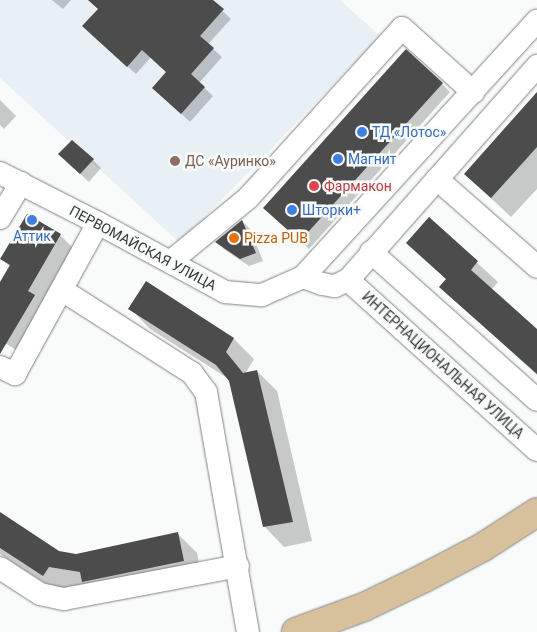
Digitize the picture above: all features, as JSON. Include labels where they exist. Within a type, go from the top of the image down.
[{"type":"main road","points":[[296,632],[364,607],[424,578],[483,547],[537,512]]},
{"type":"street","name":"ПЕРВОМАЙСКАЯ УЛИЦА","points":[[0,173],[98,223],[225,292],[262,295],[304,277],[537,21]]},
{"type":"street","points":[[170,262],[248,198],[402,28],[473,92]]},
{"type":"street","points":[[304,277],[336,286],[348,280],[537,66]]},
{"type":"street","points":[[437,179],[537,267]]},
{"type":"street","points":[[0,218],[21,183]]},
{"type":"street","points":[[0,366],[15,374],[98,223]]},
{"type":"street","points":[[371,252],[537,400]]},
{"type":"street","name":"ИНТЕРНАЦИОНАЛЬНАЯ УЛИЦА","points":[[348,280],[537,450]]},
{"type":"street","points":[[62,290],[192,373],[206,392],[238,566],[248,632]]},
{"type":"street","points":[[0,568],[40,594],[64,599],[238,566]]},
{"type":"shaded area","name":"ДС «Ауринко»","points":[[0,0],[340,0],[380,36],[180,243],[0,78]]},
{"type":"building","points":[[88,0],[213,0],[224,9],[200,36],[214,48],[191,74],[205,87],[181,114],[152,88],[166,72],[142,50],[127,67],[82,26],[98,9]]},
{"type":"building","points":[[406,49],[443,83],[300,241],[263,208]]},
{"type":"building","points":[[537,92],[537,147],[491,198],[464,174]]},
{"type":"building","points":[[72,140],[94,159],[80,174],[58,154]]},
{"type":"building","points":[[27,214],[61,234],[28,291],[35,295],[0,354],[0,282],[10,265],[0,259]]},
{"type":"building","points":[[429,217],[478,261],[471,270],[537,329],[537,374],[439,287],[446,279],[406,243]]},
{"type":"building","points":[[242,220],[256,253],[240,259],[215,242]]},
{"type":"building","points":[[146,281],[234,338],[226,352],[243,373],[257,370],[293,522],[263,527],[229,381],[216,365],[128,309]]},
{"type":"building","points":[[0,512],[59,551],[76,554],[178,532],[184,561],[82,582],[80,572],[49,567],[43,576],[0,548]]},
{"type":"place","name":"ТД «Лотос»","points":[[362,132]]},
{"type":"place","name":"Магнит","points":[[338,159]]},
{"type":"place","name":"ДС «Ауринко»","points":[[175,161]]},
{"type":"place","name":"Фармакон","points":[[314,186]]},
{"type":"place","name":"Шторки+","points":[[292,210]]},
{"type":"place","name":"Аттик","points":[[32,220]]},
{"type":"place","name":"Pizza PUB","points":[[234,238]]}]
